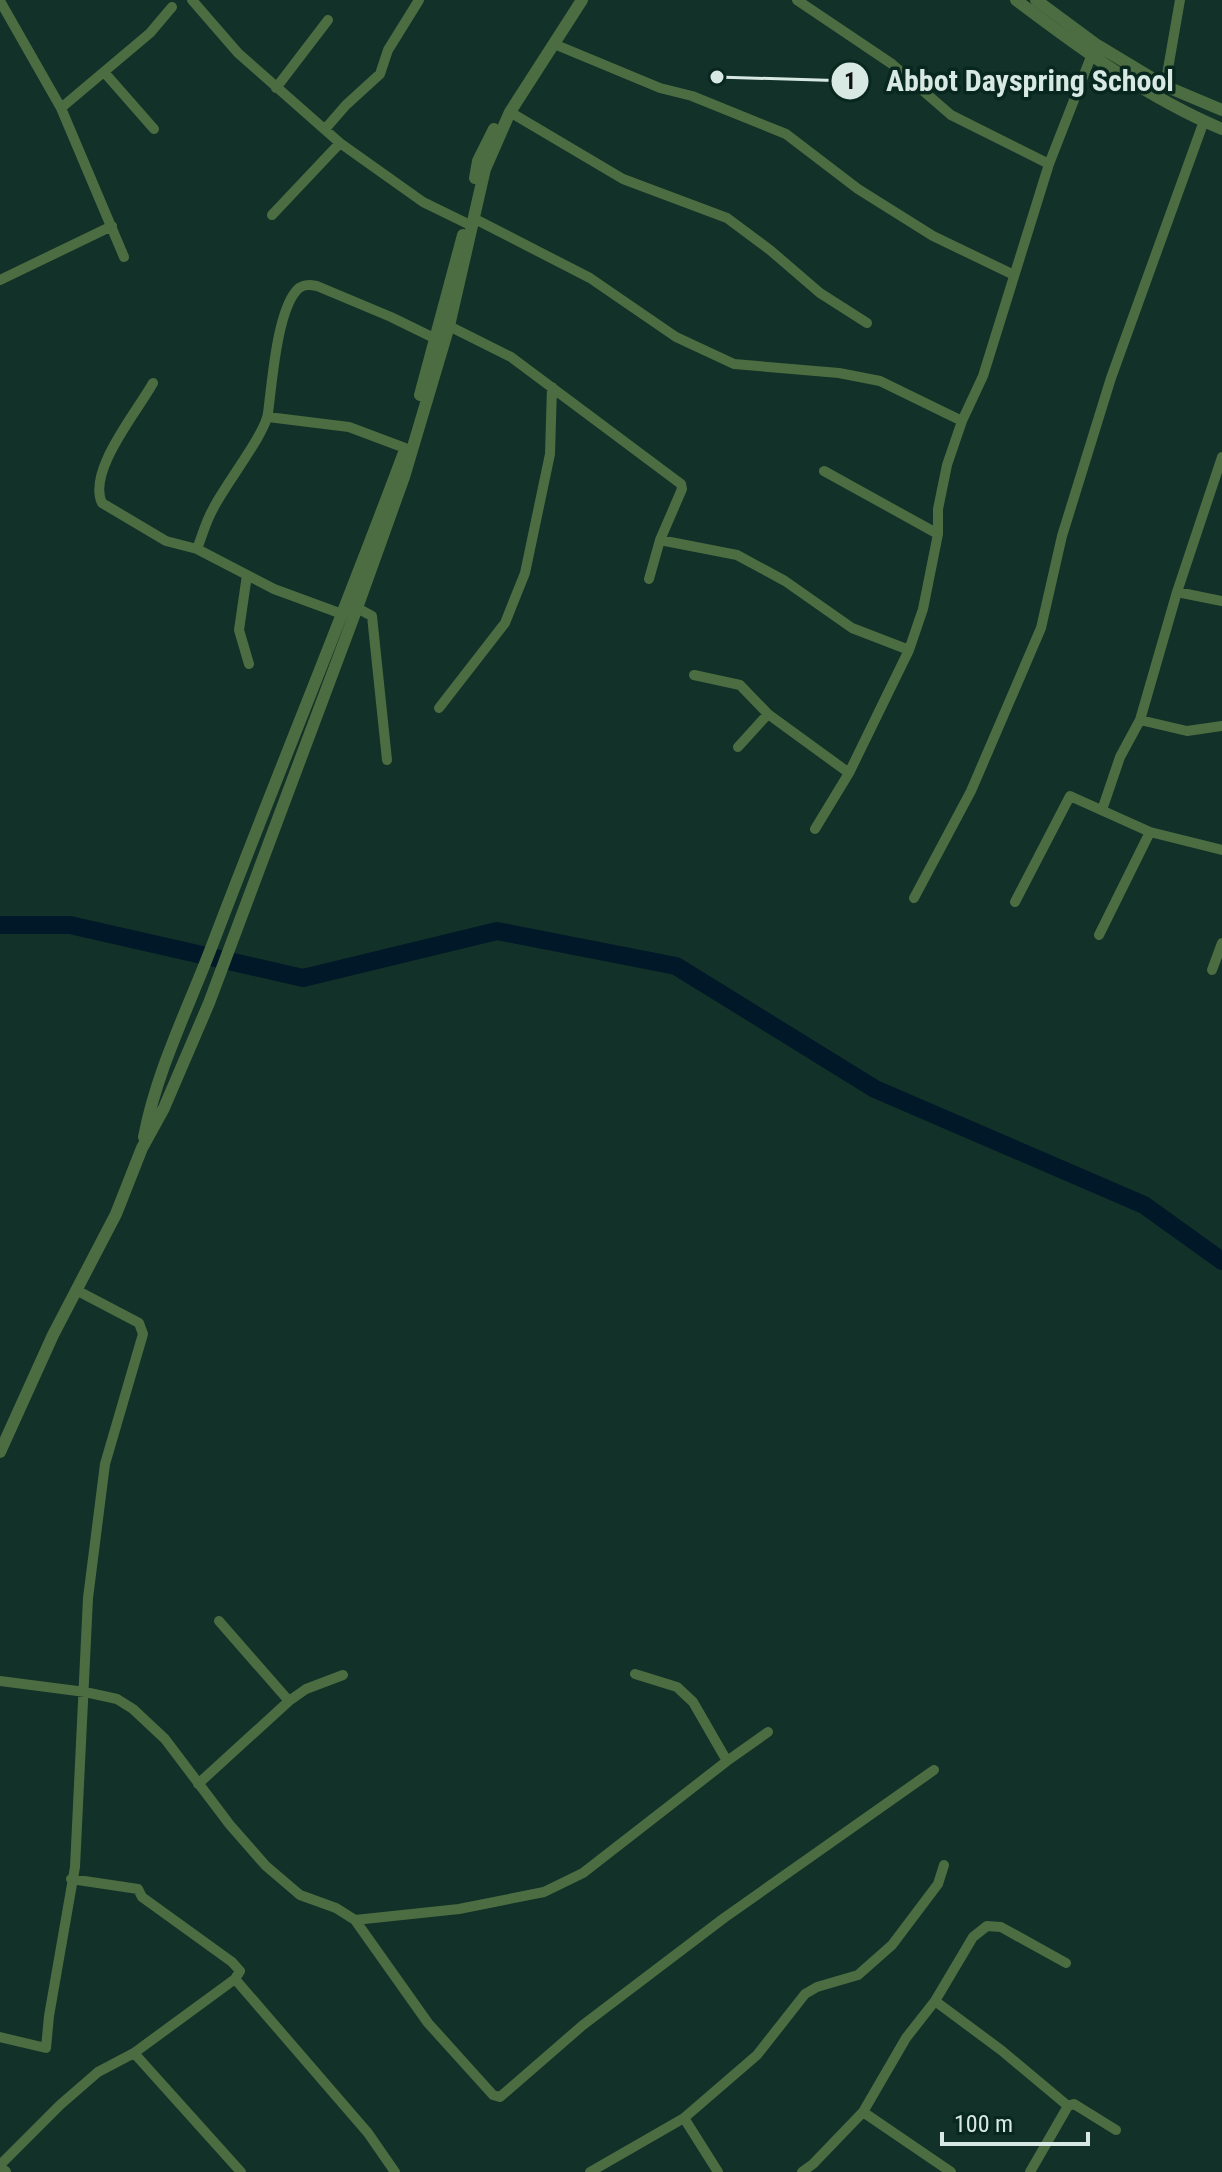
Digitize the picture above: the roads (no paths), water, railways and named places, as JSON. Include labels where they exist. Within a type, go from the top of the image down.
[{"type":"street","points":[[192,0],[238,53],[276,88],[340,143],[423,202],[590,278],[676,337],[734,364],[839,373],[880,381],[962,421]]},
{"type":"street","points":[[326,128],[380,74],[388,50],[419,0]]},
{"type":"street","points":[[0,1452],[76,1290],[116,1214],[142,1148],[164,1108],[209,1003],[357,608],[404,477],[449,326],[470,221],[478,161],[507,103],[574,0]]},
{"type":"street","points":[[142,1148],[151,1100],[190,994],[212,947],[246,852],[405,448],[485,169],[510,112],[582,0]]},
{"type":"street","points":[[797,0],[892,64],[951,115],[1049,164]]},
{"type":"street","points":[[1016,0],[1094,50],[1153,96],[1222,129]]},
{"type":"street","points":[[1036,0],[1050,4],[1094,50],[1165,86],[1222,110]]},
{"type":"street","points":[[1165,86],[1180,0]]},
{"type":"street","points":[[6,3],[61,108],[124,257]]},
{"type":"street","points":[[61,108],[150,33],[172,7]]},
{"type":"street","points":[[276,88],[328,20]]},
{"type":"street","points":[[554,44],[660,88],[692,96],[786,134],[858,189],[933,236],[1014,275]]},
{"type":"street","points":[[815,829],[849,773],[909,650],[923,609],[938,534],[938,509],[947,465],[962,421],[983,376],[1049,164],[1094,50]]},
{"type":"street","points":[[104,72],[154,129]]},
{"type":"street","points":[[510,112],[623,179],[727,218],[820,293],[867,323]]},
{"type":"street","points":[[914,898],[976,779],[1041,628],[1062,536],[1111,378],[1204,121]]},
{"type":"street","points":[[272,215],[340,143]]},
{"type":"street","points":[[0,280],[112,226]]},
{"type":"street","points":[[197,549],[212,510],[268,417],[271,376],[281,332],[291,300],[300,288],[308,284],[317,286],[436,339]]},
{"type":"street","points":[[449,326],[511,357],[681,484],[682,489],[660,540],[649,579]]},
{"type":"street","points":[[153,383],[105,462],[99,478],[102,503],[166,541],[197,549],[274,589],[342,614]]},
{"type":"street","points":[[439,708],[505,623],[525,573],[550,454],[552,387]]},
{"type":"street","points":[[268,417],[349,427],[405,448]]},
{"type":"street","points":[[1102,810],[1120,757],[1140,720],[1177,592],[1218,479],[1222,457]]},
{"type":"street","points":[[824,471],[938,534]]},
{"type":"street","points":[[660,540],[737,555],[785,581],[852,628],[909,650]]},
{"type":"street","points":[[247,575],[239,630],[249,664]]},
{"type":"street","points":[[1177,592],[1222,601]]},
{"type":"street","points":[[357,608],[372,616],[387,760]]},
{"type":"street","points":[[694,675],[740,685],[768,714],[849,773]]},
{"type":"street","points":[[738,747],[768,714]]},
{"type":"street","points":[[1140,720],[1187,731],[1222,726]]},
{"type":"street","points":[[1015,902],[1070,796],[1150,832],[1222,850]]},
{"type":"street","points":[[1099,935],[1150,832]]},
{"type":"street","points":[[1212,970],[1222,943]]},
{"type":"street","points":[[0,2037],[46,2048],[75,1867],[88,1598],[105,1464],[143,1334],[139,1323],[76,1290]]},
{"type":"street","points":[[219,1621],[289,1701]]},
{"type":"street","points":[[635,1674],[677,1687],[693,1702],[727,1761]]},
{"type":"street","points":[[198,1784],[289,1701],[306,1689],[343,1675]]},
{"type":"street","points":[[0,1681],[85,1692],[117,1699],[133,1709],[165,1739],[230,1825],[273,1872],[300,1895],[336,1908],[355,1920],[428,2023],[493,2095],[500,2097],[583,2025],[714,1925],[934,1770]]},
{"type":"street","points":[[355,1920],[459,1909],[544,1892],[583,1873],[768,1732]]},
{"type":"street","points":[[590,2172],[684,2118],[757,2055],[805,1994],[817,1987],[858,1975],[892,1945],[938,1884],[944,1865]]},
{"type":"street","points":[[2,2169],[60,2105],[98,2072],[134,2053],[235,1979],[240,1971],[142,1897],[138,1889],[71,1879]]},
{"type":"street","points":[[802,2172],[863,2112],[906,2038],[935,2001],[973,1937],[987,1926],[1001,1927],[1066,1963]]},
{"type":"street","points":[[235,1979],[368,2133],[395,2172]]},
{"type":"street","points":[[935,2001],[1001,2050],[1068,2106]]},
{"type":"street","points":[[134,2053],[241,2172]]},
{"type":"street","points":[[1030,2172],[1068,2106],[1074,2104],[1116,2130]]},
{"type":"street","points":[[863,2112],[951,2172]]},
{"type":"street","points":[[684,2118],[718,2172]]},
{"type":"waterway","points":[[0,925],[70,925],[303,978],[497,931],[676,966],[875,1089],[1144,1205],[1222,1261]]},
{"type":"place","name":"Abbot Dayspring School","points":[[717,77]]}]
